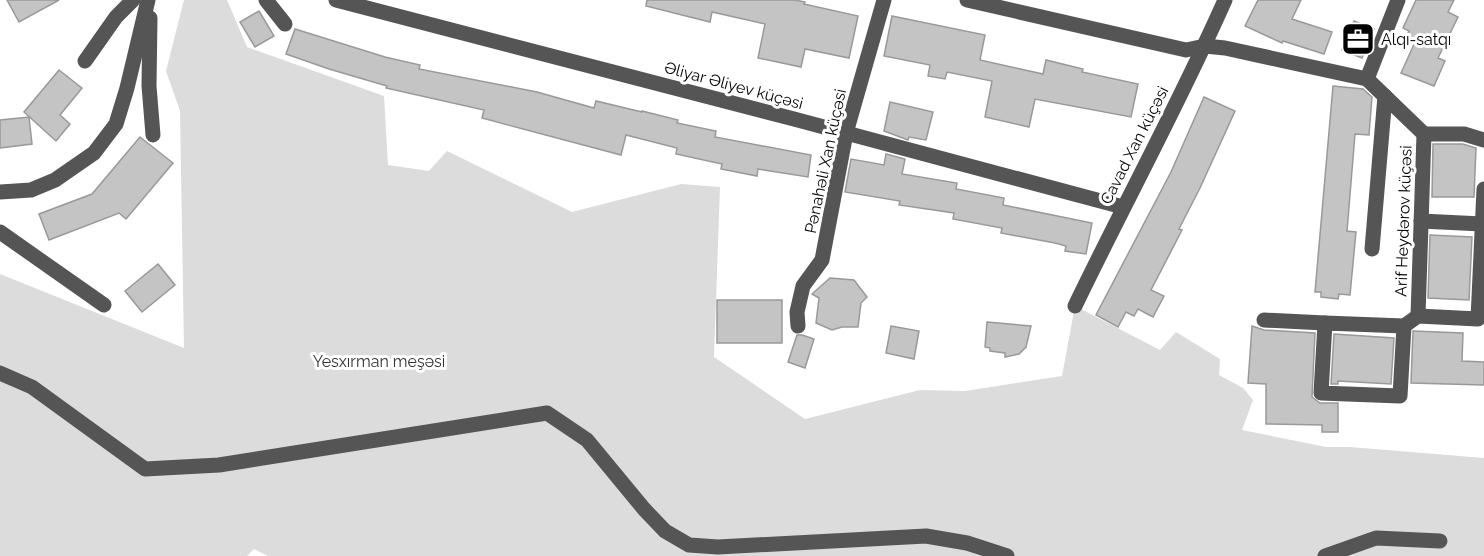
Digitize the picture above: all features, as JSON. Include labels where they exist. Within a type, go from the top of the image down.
[{"type":"street","points":[[266,0],[285,24]]},
{"type":"street","name":"Əliyar Əliyev küçəsi","points":[[336,0],[1123,207]]},
{"type":"street","name":"Pənahəli Xan küçəsi","points":[[798,326],[797,312],[803,286],[822,260],[846,133],[884,0]]},
{"type":"street","points":[[967,0],[1186,50],[1205,46],[1367,79],[1398,0]]},
{"type":"street","name":"Cavad Xan küçəsi","points":[[1075,306],[1205,46],[1225,0]]},
{"type":"street","points":[[85,61],[116,17],[143,1]]},
{"type":"street","points":[[143,1],[151,23],[149,86],[153,135]]},
{"type":"street","points":[[0,192],[31,190],[55,180],[94,153],[116,124],[127,88],[143,1]]},
{"type":"street","name":"Arif Heydərov küçəsi","points":[[1367,79],[1424,134],[1418,316]]},
{"type":"street","points":[[1372,249],[1385,96]]},
{"type":"street","points":[[1424,134],[1464,134],[1484,140]]},
{"type":"street","points":[[1264,320],[1404,326],[1418,316],[1478,319],[1484,189]]},
{"type":"street","points":[[1421,221],[1482,224]]},
{"type":"street","points":[[0,232],[104,305]]},
{"type":"street","points":[[1325,323],[1322,393],[1400,396],[1404,326]]},
{"type":"street","points":[[0,373],[32,387],[145,469],[219,465],[547,413],[587,440],[665,531],[689,545],[718,547],[926,536],[967,543],[1007,556]]},
{"type":"street","points":[[1325,556],[1376,538],[1440,541]]},
{"type":"green space","name":"Yesxırman meşəsi","points":[[184,0],[227,0],[247,47],[384,96],[388,165],[429,171],[447,151],[572,212],[681,184],[720,187],[714,357],[805,419],[920,390],[965,391],[1062,376],[1075,306],[1160,350],[1176,332],[1220,359],[1219,375],[1243,388],[1253,400],[1242,430],[1326,447],[1484,458],[1484,556],[268,556],[254,549],[247,556],[0,556],[0,274],[184,348],[180,111],[166,71]]},
{"type":"building","points":[[7,0],[59,0],[19,22]]},
{"type":"building","points":[[647,0],[795,0],[858,16],[849,58],[805,49],[801,67],[758,58],[765,24],[712,12],[710,22],[646,6]]},
{"type":"building","points":[[1258,0],[1301,0],[1292,19],[1332,32],[1324,54],[1283,41],[1282,43],[1245,26]]},
{"type":"building","points":[[1416,0],[1454,0],[1448,12],[1458,17],[1438,58],[1445,61],[1434,86],[1401,73],[1415,42],[1405,38],[1409,31],[1403,28]]},
{"type":"building","points":[[259,11],[274,36],[255,47],[240,22]]},
{"type":"building","points":[[892,16],[985,35],[980,60],[1043,74],[1046,60],[1083,69],[1082,72],[1138,84],[1131,117],[1035,99],[1029,127],[985,117],[992,81],[947,72],[945,79],[928,76],[930,65],[884,56]]},
{"type":"building","name":"Alqı-satqı","points":[[1354,21],[1374,29],[1362,58],[1342,50]]},
{"type":"building","points":[[295,29],[385,57],[420,65],[419,69],[537,92],[594,108],[596,101],[642,111],[678,120],[677,123],[716,131],[715,137],[811,155],[808,177],[758,169],[757,176],[721,169],[722,164],[676,154],[677,148],[626,135],[621,155],[482,118],[484,110],[386,88],[387,86],[286,54]]},
{"type":"building","points":[[59,70],[82,88],[60,115],[70,124],[56,141],[24,112]]},
{"type":"building","points":[[1333,86],[1363,89],[1372,97],[1369,135],[1355,134],[1347,231],[1356,232],[1350,295],[1339,294],[1338,299],[1321,297],[1321,292],[1315,292]]},
{"type":"building","points":[[1204,97],[1235,111],[1179,229],[1182,230],[1151,290],[1164,296],[1153,317],[1138,309],[1134,316],[1126,312],[1118,327],[1096,315],[1171,172]]},
{"type":"building","points":[[890,102],[933,112],[926,140],[909,137],[908,140],[884,131]]},
{"type":"building","points":[[29,117],[32,144],[0,148],[0,120]]},
{"type":"building","points":[[140,137],[173,163],[126,219],[119,213],[49,240],[39,214],[92,194]]},
{"type":"building","points":[[1433,144],[1463,144],[1476,148],[1474,197],[1432,197]]},
{"type":"building","points":[[886,154],[905,159],[902,174],[957,183],[956,189],[1004,198],[1003,205],[1092,223],[1086,254],[1065,251],[1066,246],[1055,243],[1001,233],[1002,228],[953,219],[954,213],[899,205],[900,201],[845,192],[851,159],[884,165]]},
{"type":"building","points":[[1430,235],[1472,237],[1469,300],[1428,298]]},
{"type":"building","points":[[158,264],[175,285],[142,312],[125,291]]},
{"type":"building","points":[[830,278],[854,280],[867,297],[861,303],[858,327],[842,327],[832,330],[816,323],[819,298],[812,294]]},
{"type":"building","points":[[717,300],[782,300],[782,343],[717,343]]},
{"type":"building","points":[[987,322],[1031,326],[1026,347],[1019,354],[1005,357],[1005,353],[990,351],[990,348],[985,347]]},
{"type":"building","points":[[891,326],[919,331],[914,359],[886,353]]},
{"type":"building","points":[[1252,326],[1264,330],[1315,333],[1312,397],[1320,403],[1338,403],[1338,432],[1322,432],[1322,425],[1266,424],[1266,384],[1248,383]]},
{"type":"building","points":[[1413,331],[1463,333],[1462,361],[1484,362],[1484,385],[1411,383]]},
{"type":"building","points":[[1334,334],[1394,338],[1391,384],[1338,381],[1338,384],[1331,384]]},
{"type":"building","points":[[797,335],[814,339],[805,368],[788,362]]},
{"type":"place","name":"Alqı-satqı","points":[[1358,39]]}]
